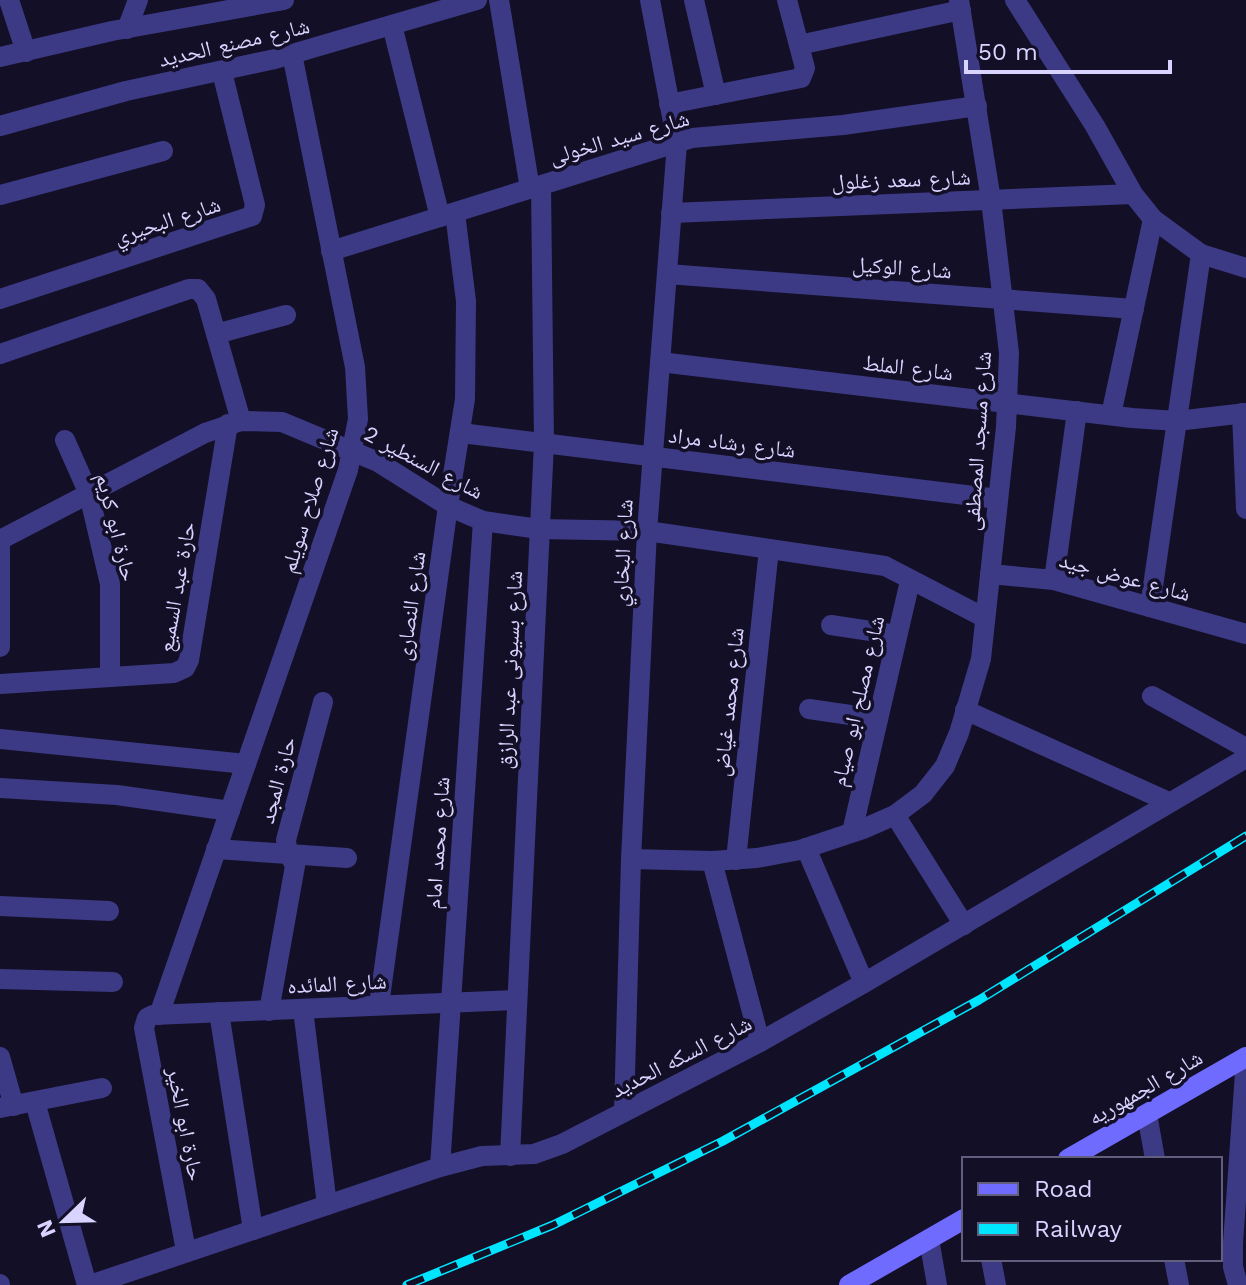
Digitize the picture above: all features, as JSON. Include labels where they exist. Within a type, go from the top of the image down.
[{"type":"main road","name":"شارع الجمهوريه","points":[[1072,1157],[1246,1058]]},
{"type":"main road","points":[[849,1285],[962,1220]]},
{"type":"street","points":[[9,0],[26,52]]},
{"type":"street","points":[[127,29],[138,0]]},
{"type":"street","points":[[0,57],[127,29],[284,0]]},
{"type":"street","name":"شارع مصنع الحديد","points":[[0,126],[126,91],[292,54],[477,0]]},
{"type":"street","name":"شارع بسيونى عبد الرازق","points":[[499,0],[536,187],[544,443],[510,1156]]},
{"type":"street","name":"شارع البخاري","points":[[624,1112],[631,859],[647,531],[677,143],[650,0]]},
{"type":"street","points":[[694,0],[716,95]]},
{"type":"street","points":[[669,104],[801,78],[805,68],[787,0]]},
{"type":"street","points":[[1015,0],[1095,126],[1133,194],[1153,219],[1201,254],[1246,268]]},
{"type":"street","points":[[799,45],[960,5]]},
{"type":"street","name":"شارع مسجد المصطفى","points":[[631,859],[736,860],[806,848],[895,815],[923,794],[945,766],[981,659],[1007,403],[1009,353],[1005,299],[960,5]]},
{"type":"street","name":"شارع النصارى","points":[[379,1005],[465,399],[466,301],[447,215],[392,25]]},
{"type":"street","name":"شارع صلاح سويلم","points":[[159,1015],[348,470],[358,419],[355,367],[292,54]]},
{"type":"street","name":"شارع البحيري","points":[[0,299],[252,216],[255,205],[222,72]]},
{"type":"street","name":"شارع سيد الخولى","points":[[331,251],[692,138],[843,125],[977,106]]},
{"type":"street","points":[[0,195],[163,151]]},
{"type":"street","name":"شارع سعد زغلول","points":[[671,213],[1133,194]]},
{"type":"street","points":[[1111,415],[1153,219]]},
{"type":"street","points":[[1150,607],[1201,254]]},
{"type":"street","name":"شارع الوكيل","points":[[667,274],[1134,309]]},
{"type":"street","points":[[0,354],[189,289],[198,289],[204,294],[216,334],[235,422]]},
{"type":"street","points":[[216,334],[286,315]]},
{"type":"street","name":"شارع الملط","points":[[660,362],[1177,421],[1244,413]]},
{"type":"street","points":[[1054,580],[1077,411]]},
{"type":"street","points":[[1244,413],[1246,509]]},
{"type":"street","name":"شارع السنطير 2","points":[[0,540],[205,433],[235,422],[282,422],[352,449],[448,506],[483,521],[539,529],[647,531],[885,566],[985,618]]},
{"type":"street","name":"حارة عبد السميع","points":[[0,684],[178,673],[187,664],[235,422]]},
{"type":"street","name":"شارع رشاد مراد","points":[[461,433],[998,499]]},
{"type":"street","name":"حارة ابو كريم","points":[[65,440],[89,494],[110,584],[110,677]]},
{"type":"street","name":"شارع محمد امام","points":[[440,1167],[483,521]]},
{"type":"street","points":[[0,540],[0,647]]},
{"type":"street","name":"شارع محمد غياض","points":[[736,860],[769,549]]},
{"type":"street","name":"شارع عوض جيد","points":[[990,574],[1054,580],[1246,634]]},
{"type":"street","name":"شارع مصلح ابو صيام","points":[[852,832],[910,581]]},
{"type":"street","points":[[831,625],[897,635]]},
{"type":"street","points":[[1152,696],[1246,748]]},
{"type":"street","name":"حارة المجد","points":[[269,1011],[295,866],[286,840],[323,702]]},
{"type":"street","points":[[809,709],[878,719]]},
{"type":"street","points":[[965,710],[1169,802]]},
{"type":"street","points":[[0,739],[246,764]]},
{"type":"street","name":"شارع السكه الحديد","points":[[88,1285],[440,1167],[482,1156],[534,1154],[562,1144],[760,1042],[1246,758]]},
{"type":"street","points":[[0,788],[117,795],[230,811]]},
{"type":"street","points":[[895,815],[964,925]]},
{"type":"street","points":[[806,848],[864,983]]},
{"type":"street","points":[[216,849],[347,858]]},
{"type":"street","points":[[712,861],[760,1042]]},
{"type":"street","points":[[0,906],[109,911]]},
{"type":"street","points":[[0,979],[113,982]]},
{"type":"street","name":"شارع المائده","points":[[159,1015],[517,1000]]},
{"type":"street","points":[[303,1009],[327,1205]]},
{"type":"street","points":[[219,1012],[253,1230]]},
{"type":"street","name":"حارة ابو الخير","points":[[159,1015],[147,1018],[144,1028],[186,1251]]},
{"type":"street","points":[[0,1057],[7,1107],[102,1088]]},
{"type":"street","points":[[1238,1285],[1246,1058]]},
{"type":"street","points":[[35,1102],[88,1285]]},
{"type":"street","points":[[1147,1114],[1155,1157]]},
{"type":"street","points":[[929,1239],[937,1285]]},
{"type":"street","points":[[991,1261],[996,1285]]},
{"type":"street","points":[[1174,1261],[1179,1285]]},
{"type":"railway","points":[[407,1285],[553,1225],[723,1141],[979,1000],[1246,836]]}]
